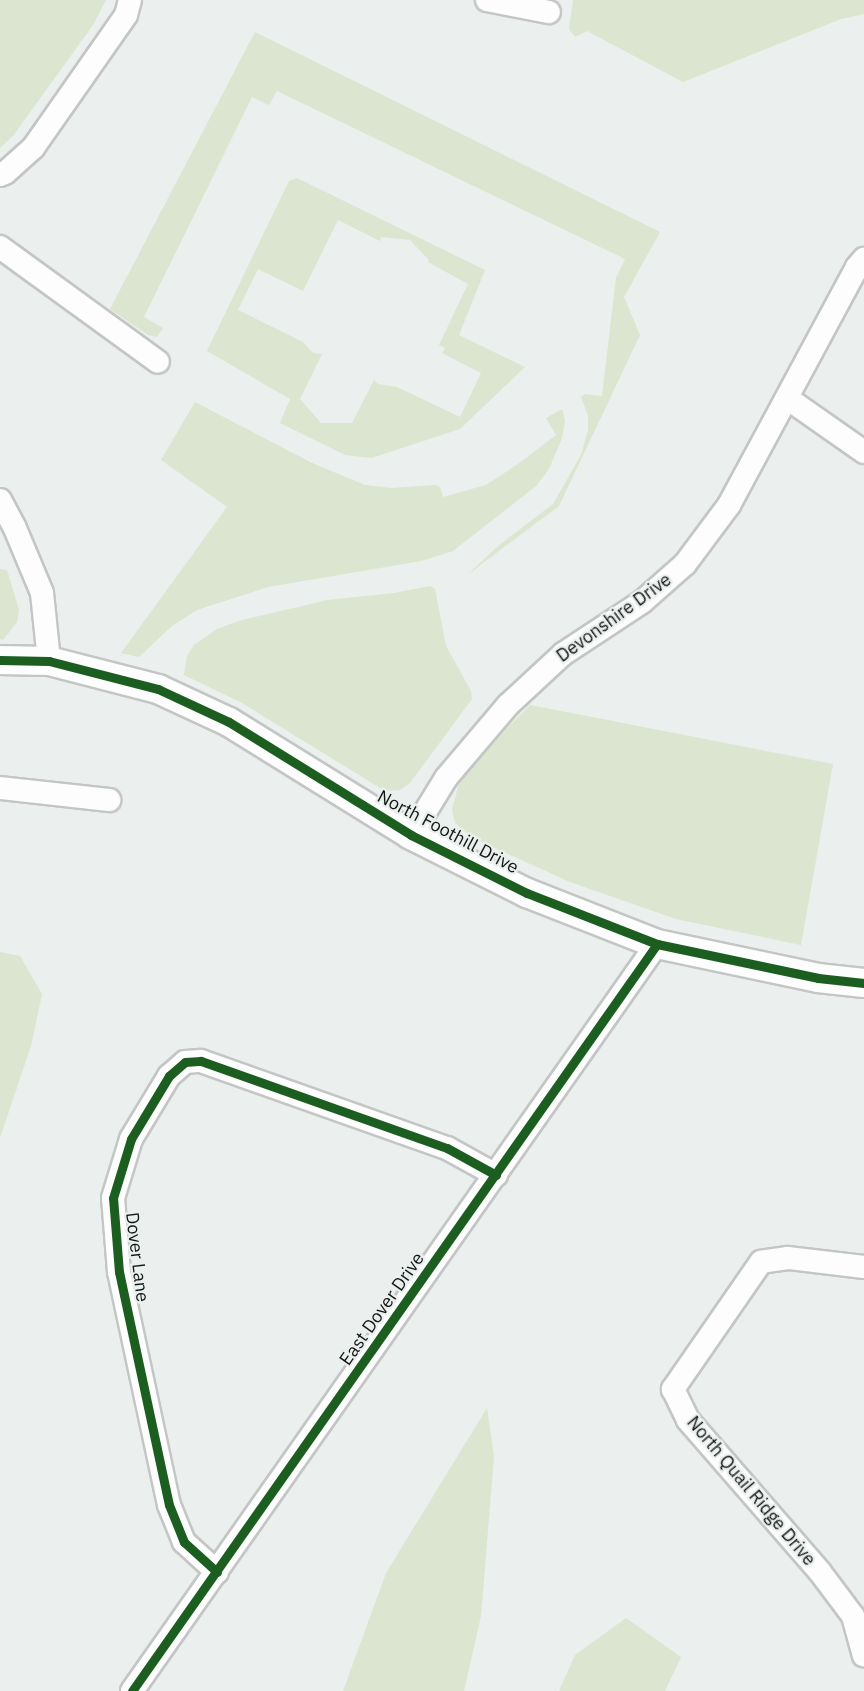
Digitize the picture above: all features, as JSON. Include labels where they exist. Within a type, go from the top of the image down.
[{"type":"street","points":[[0,174],[5,173],[33,148],[126,15],[130,0]]},
{"type":"street","points":[[487,0],[549,12]]},
{"type":"street","points":[[0,247],[158,362]]},
{"type":"street","name":"Devonshire Drive","points":[[411,835],[446,778],[508,705],[563,654],[642,602],[685,564],[729,505],[857,267],[864,259]]},
{"type":"street","points":[[787,398],[864,452]]},
{"type":"street","points":[[0,500],[7,526],[42,593],[49,661]]},
{"type":"street","name":"North Foothill Drive","points":[[0,660],[49,661],[158,689],[229,722],[411,835],[527,893],[657,944],[818,978],[864,983]]},
{"type":"street","points":[[0,788],[109,800]]},
{"type":"street","name":"East Dover Drive","points":[[132,1691],[657,944]]},
{"type":"street","name":"Dover Lane","points":[[217,1572],[184,1542],[169,1505],[119,1272],[113,1198],[131,1139],[169,1076],[185,1062],[201,1061],[447,1148],[496,1175]]},
{"type":"street","name":"North Quail Ridge Drive","points":[[864,1267],[788,1258],[761,1262],[673,1389],[688,1420],[820,1572],[853,1616],[864,1656]]},
{"type":"green space","points":[[0,0],[106,0],[93,25],[13,136],[0,148]]},
{"type":"green space","points":[[573,0],[864,0],[864,14],[841,19],[683,82],[587,31],[575,37],[569,29]]},
{"type":"green space","points":[[255,32],[660,232],[624,297],[640,335],[559,506],[467,575],[497,547],[553,504],[581,455],[588,430],[588,416],[581,397],[585,394],[602,396],[616,278],[625,259],[277,91],[269,105],[252,97],[144,317],[163,328],[157,337],[148,335],[110,309]]},
{"type":"green space","points":[[297,178],[485,270],[459,335],[525,367],[460,429],[371,458],[345,455],[280,423],[290,399],[207,351],[289,181]],"holes":[[[338,220],[380,241],[381,237],[410,240],[429,260],[428,262],[468,284],[439,345],[445,348],[442,353],[481,373],[460,417],[397,387],[378,384],[374,380],[352,423],[321,423],[300,399],[322,354],[313,353],[303,342],[238,310],[258,269],[303,291]]]},
{"type":"green space","points":[[195,402],[312,463],[365,485],[391,488],[436,485],[440,487],[443,497],[486,485],[556,435],[546,418],[562,409],[565,421],[562,438],[549,469],[536,486],[453,551],[421,561],[268,587],[197,610],[172,626],[139,657],[121,653],[227,507],[161,460]]},
{"type":"green space","points":[[0,569],[7,570],[19,610],[17,622],[3,640],[0,639]]},
{"type":"green space","points":[[430,586],[435,589],[446,646],[471,691],[472,699],[410,783],[400,790],[385,791],[242,703],[184,675],[187,656],[194,645],[217,629],[242,620],[328,600],[394,593]]},
{"type":"green space","points":[[530,705],[833,764],[801,945],[676,919],[570,882],[473,838],[455,823],[452,809],[459,784],[479,756]]},
{"type":"green space","points":[[0,952],[20,956],[42,994],[31,1046],[0,1138]]},
{"type":"green space","points":[[487,1408],[494,1456],[481,1616],[464,1691],[343,1691],[386,1573]]},
{"type":"green space","points":[[626,1618],[681,1657],[665,1691],[559,1691],[575,1655]]},
{"type":"cycle path","points":[[0,660],[49,661],[158,689],[229,722],[411,835],[527,893],[657,944],[818,978],[864,983]]},
{"type":"cycle path","points":[[132,1691],[657,944]]},
{"type":"cycle path","points":[[217,1572],[184,1542],[169,1505],[119,1272],[113,1198],[131,1139],[169,1076],[185,1062],[201,1061],[447,1148],[496,1175]]}]
